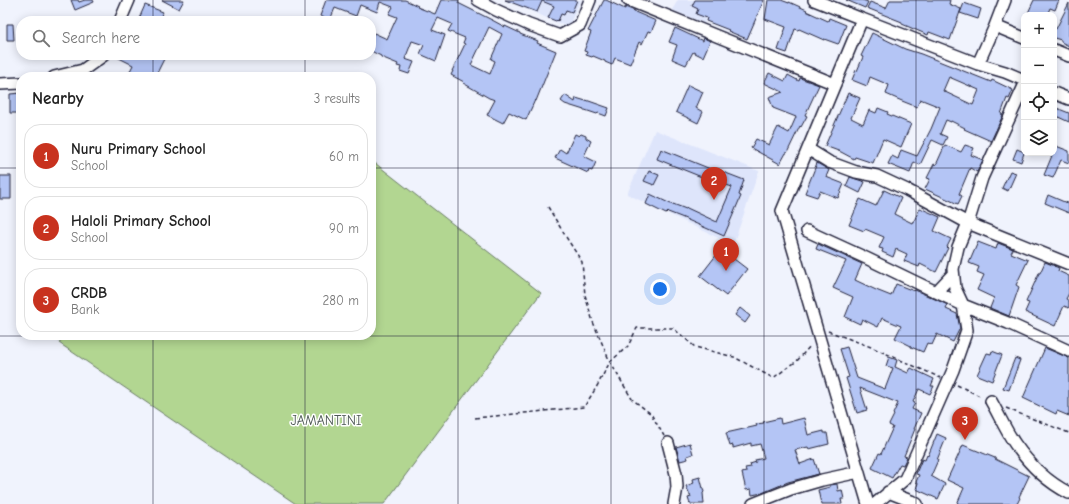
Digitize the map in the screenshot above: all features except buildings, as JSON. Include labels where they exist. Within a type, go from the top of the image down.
[{"type":"street","points":[[122,16],[129,0]]},
{"type":"street","points":[[478,0],[529,25],[560,36],[580,25],[590,0]]},
{"type":"street","points":[[628,0],[835,84]]},
{"type":"street","points":[[814,0],[978,64],[1021,79]]},
{"type":"street","points":[[978,64],[995,26],[1001,1]]},
{"type":"street","points":[[862,19],[782,211],[868,504]]},
{"type":"street","points":[[995,26],[1021,37]]},
{"type":"street","points":[[1057,51],[1069,56]]},
{"type":"street","points":[[75,72],[83,70],[97,60]]},
{"type":"street","points":[[0,84],[16,83]]},
{"type":"street","points":[[875,504],[905,479],[954,370],[967,330],[963,306],[955,288],[953,269],[958,247],[968,223],[982,178],[1021,93]]},
{"type":"street","points":[[1057,94],[1069,99]]},
{"type":"street","points":[[808,149],[829,162],[856,172],[876,176],[907,190],[968,223],[1069,264]]},
{"type":"street","points":[[807,231],[873,261],[963,306],[1008,323],[1069,351]]},
{"type":"street","points":[[936,292],[954,274]]},
{"type":"street","points":[[991,401],[1014,444],[1036,470],[1061,489],[1069,493]]},
{"type":"street","points":[[668,443],[676,474],[677,487],[674,504]]},
{"type":"street","points":[[753,504],[791,489],[822,480],[859,472]]},
{"type":"street","points":[[888,492],[917,504]]},
{"type":"path","points":[[548,207],[582,262],[585,295],[593,322],[610,362],[632,399],[651,414],[668,443]]},
{"type":"path","points":[[475,418],[584,407],[610,362]]},
{"type":"shaded area","points":[[505,0],[581,0],[568,27]]},
{"type":"shaded area","points":[[678,0],[696,0],[711,7],[704,23],[672,10]]},
{"type":"shaded area","points":[[655,130],[759,171],[733,245],[627,194]]},
{"type":"green space","name":"JAMANTINI","points":[[376,164],[541,293],[384,504],[296,504],[59,343],[61,340],[376,340]]},
{"type":"place","name":"Haloli Primary School","points":[[714,200]]},
{"type":"place","name":"Nuru Primary School","points":[[726,271]]},
{"type":"place","name":"CRDB","points":[[965,440]]}]
